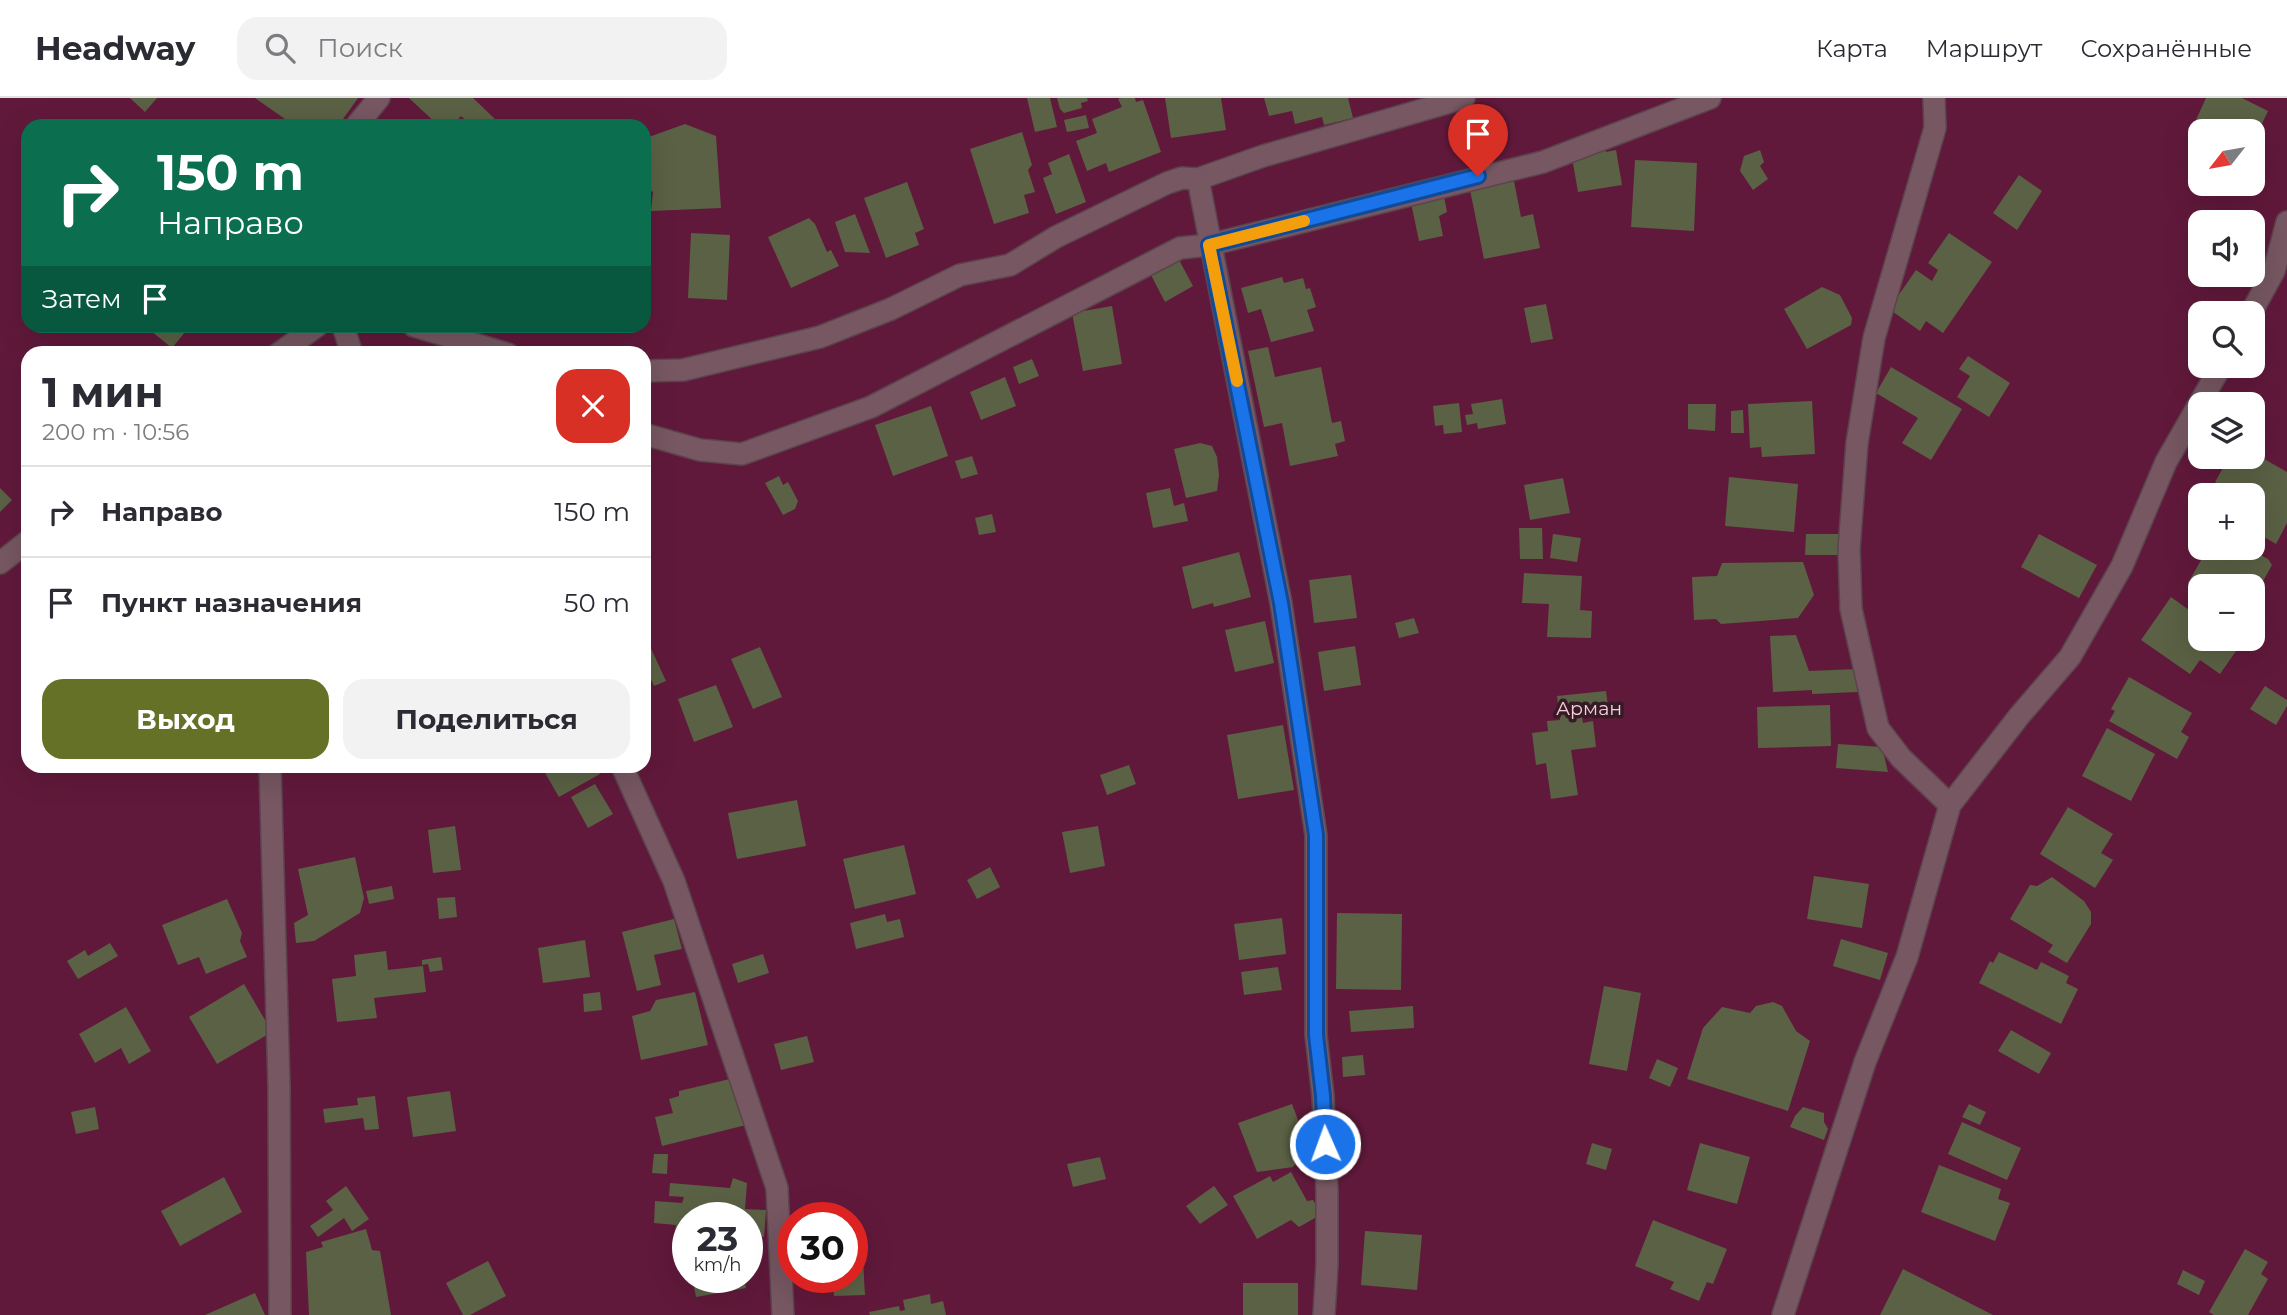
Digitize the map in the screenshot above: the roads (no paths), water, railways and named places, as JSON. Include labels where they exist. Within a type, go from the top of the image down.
[{"type":"street","points":[[362,119],[379,98]]},
{"type":"street","points":[[651,371],[683,370],[820,337],[891,309],[960,275],[1010,265],[1056,237],[1167,183],[1182,178],[1198,179],[1262,156],[1464,98]]},
{"type":"street","points":[[651,436],[700,450],[743,454],[871,407],[1180,248],[1209,245],[1543,162],[1710,98]]},
{"type":"street","points":[[1934,98],[1935,128],[1874,338],[1857,443],[1849,549],[1851,609],[1878,728],[1901,758],[1950,805]]},
{"type":"street","points":[[1198,179],[1281,603],[1316,835],[1316,1035],[1323,1096],[1327,1191],[1324,1315]]},
{"type":"street","points":[[2258,301],[2274,271],[2287,222]]},
{"type":"street","points":[[289,346],[307,333]]},
{"type":"street","points":[[438,333],[481,346]]},
{"type":"street","points":[[1783,1315],[1864,1062],[1907,957],[1950,805],[2020,715],[2070,657],[2122,566],[2166,462],[2214,378]]},
{"type":"street","points":[[0,564],[21,547]]},
{"type":"street","points":[[270,773],[279,1086],[280,1315]]},
{"type":"street","points":[[625,773],[674,881],[777,1188],[783,1315]]},
{"type":"park label","name":"Арман","points":[[1589,708]]}]
